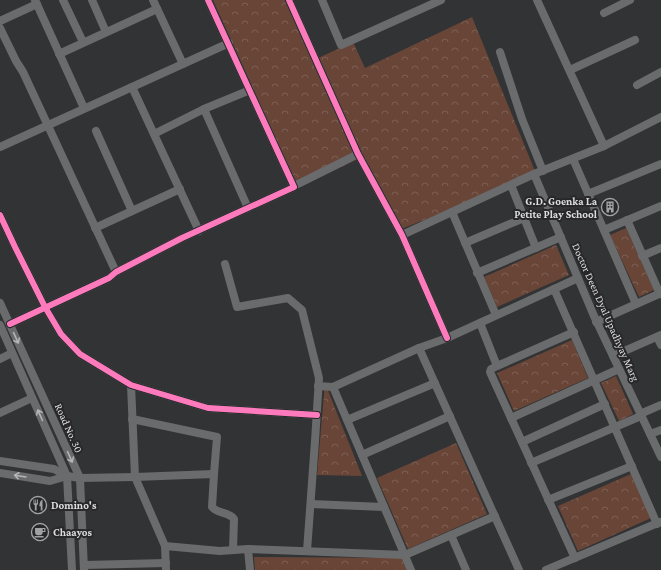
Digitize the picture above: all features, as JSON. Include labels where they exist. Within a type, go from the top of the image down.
[{"type":"street","points":[[63,0],[84,42]]},
{"type":"street","points":[[92,0],[106,32]]},
{"type":"street","points":[[153,0],[183,64]]},
{"type":"street","points":[[10,324],[109,278],[116,272],[294,186],[208,0]]},
{"type":"street","points":[[289,0],[358,154],[402,235],[447,338]]},
{"type":"street","points":[[322,0],[341,45],[427,3],[441,0]]},
{"type":"street","points":[[604,13],[630,0]]},
{"type":"street","points":[[540,1],[604,146]]},
{"type":"street","points":[[0,21],[36,2],[84,108]]},
{"type":"street","points":[[60,54],[157,8]]},
{"type":"street","points":[[0,28],[48,125],[116,272]]},
{"type":"street","points":[[570,70],[635,40]]},
{"type":"street","points":[[0,145],[48,125],[229,43]]},
{"type":"street","points":[[500,52],[522,119],[543,171]]},
{"type":"street","points":[[637,85],[661,72]]},
{"type":"street","points":[[132,87],[199,231]]},
{"type":"street","points":[[154,134],[204,109],[250,90]]},
{"type":"street","points":[[204,109],[248,208]]},
{"type":"street","points":[[402,235],[534,174],[604,146],[661,117]]},
{"type":"street","points":[[96,131],[132,211]]},
{"type":"street","points":[[298,184],[358,154]]},
{"type":"street","points":[[573,158],[636,304]]},
{"type":"street","points":[[588,194],[661,164]]},
{"type":"street","name":"Doctor Deen Dyal Upadhyay Marg","points":[[534,174],[596,322],[661,457]]},
{"type":"street","points":[[511,185],[536,248]]},
{"type":"street","points":[[95,228],[180,190]]},
{"type":"street","points":[[604,230],[661,206]]},
{"type":"street","points":[[452,212],[496,315]]},
{"type":"street","points":[[0,215],[45,307],[61,334],[80,354],[131,385],[208,408],[317,415]]},
{"type":"street","points":[[465,243],[524,218]]},
{"type":"street","points":[[596,322],[660,293],[627,220]]},
{"type":"street","points":[[477,273],[561,237]]},
{"type":"street","points":[[642,256],[661,248]]},
{"type":"street","points":[[225,264],[237,307],[288,298],[302,310],[319,378],[307,551]]},
{"type":"street","points":[[318,386],[332,387],[419,348],[447,338],[578,278]]},
{"type":"street","points":[[546,570],[659,523],[632,466],[554,289]]},
{"type":"street","name":"Road No. 30","points":[[0,303],[80,478],[84,568]]},
{"type":"street","points":[[480,323],[497,366]]},
{"type":"street","name":"Road No. 30","points":[[0,325],[67,476],[72,570]]},
{"type":"street","points":[[574,332],[490,369],[490,373],[575,558]]},
{"type":"street","points":[[613,356],[659,336],[661,345]]},
{"type":"street","points":[[419,348],[519,570]]},
{"type":"street","points":[[0,359],[12,353]]},
{"type":"street","points":[[511,418],[619,369]]},
{"type":"street","points":[[347,420],[435,383]]},
{"type":"street","points":[[84,568],[166,566],[165,546],[135,477],[131,385]]},
{"type":"street","points":[[332,387],[411,570]]},
{"type":"street","points":[[0,412],[32,398]]},
{"type":"street","points":[[522,442],[605,404]]},
{"type":"street","points":[[531,463],[615,427],[661,404]]},
{"type":"street","points":[[362,455],[450,416]]},
{"type":"street","points":[[132,419],[217,437],[212,507],[215,510],[232,516],[234,519],[233,550]]},
{"type":"street","points":[[650,434],[661,430]]},
{"type":"street","points":[[0,461],[54,469],[67,476],[80,478],[214,474]]},
{"type":"street","points":[[548,500],[632,466]]},
{"type":"street","points":[[0,473],[50,481],[67,476]]},
{"type":"street","points":[[310,504],[384,507]]},
{"type":"street","points":[[165,546],[220,551],[248,549],[405,555],[495,516]]},
{"type":"street","points":[[451,535],[466,570]]},
{"type":"street","points":[[248,549],[250,570]]},
{"type":"green space","points":[[213,0],[288,0],[316,59],[353,42],[365,68],[472,17],[537,176],[396,231],[362,157],[298,188]]},
{"type":"green space","points":[[626,228],[654,290],[639,297],[610,235]]},
{"type":"green space","points":[[556,245],[569,275],[497,307],[484,277]]},
{"type":"green space","points":[[572,340],[588,378],[514,411],[497,373]]},
{"type":"green space","points":[[616,376],[633,414],[619,421],[601,383]]},
{"type":"green space","points":[[325,383],[362,476],[317,475]]},
{"type":"green space","points":[[456,443],[487,514],[408,549],[377,478]]},
{"type":"green space","points":[[631,474],[651,518],[578,551],[558,506]]},
{"type":"green space","points":[[254,557],[402,558],[407,570],[255,570]]},
{"type":"cycle path","points":[[10,324],[109,278],[116,272],[182,238],[294,187],[208,0]]},
{"type":"cycle path","points":[[289,0],[358,154],[402,235],[447,338]]},
{"type":"cycle path","points":[[0,215],[45,307],[61,334],[80,354],[131,385],[208,408],[317,415]]},
{"type":"place","name":"G.D. Goenka La Petite Play School","points":[[610,207]]},
{"type":"place","name":"Domino's","points":[[38,505]]},
{"type":"place","name":"Chaayos","points":[[40,532]]}]
